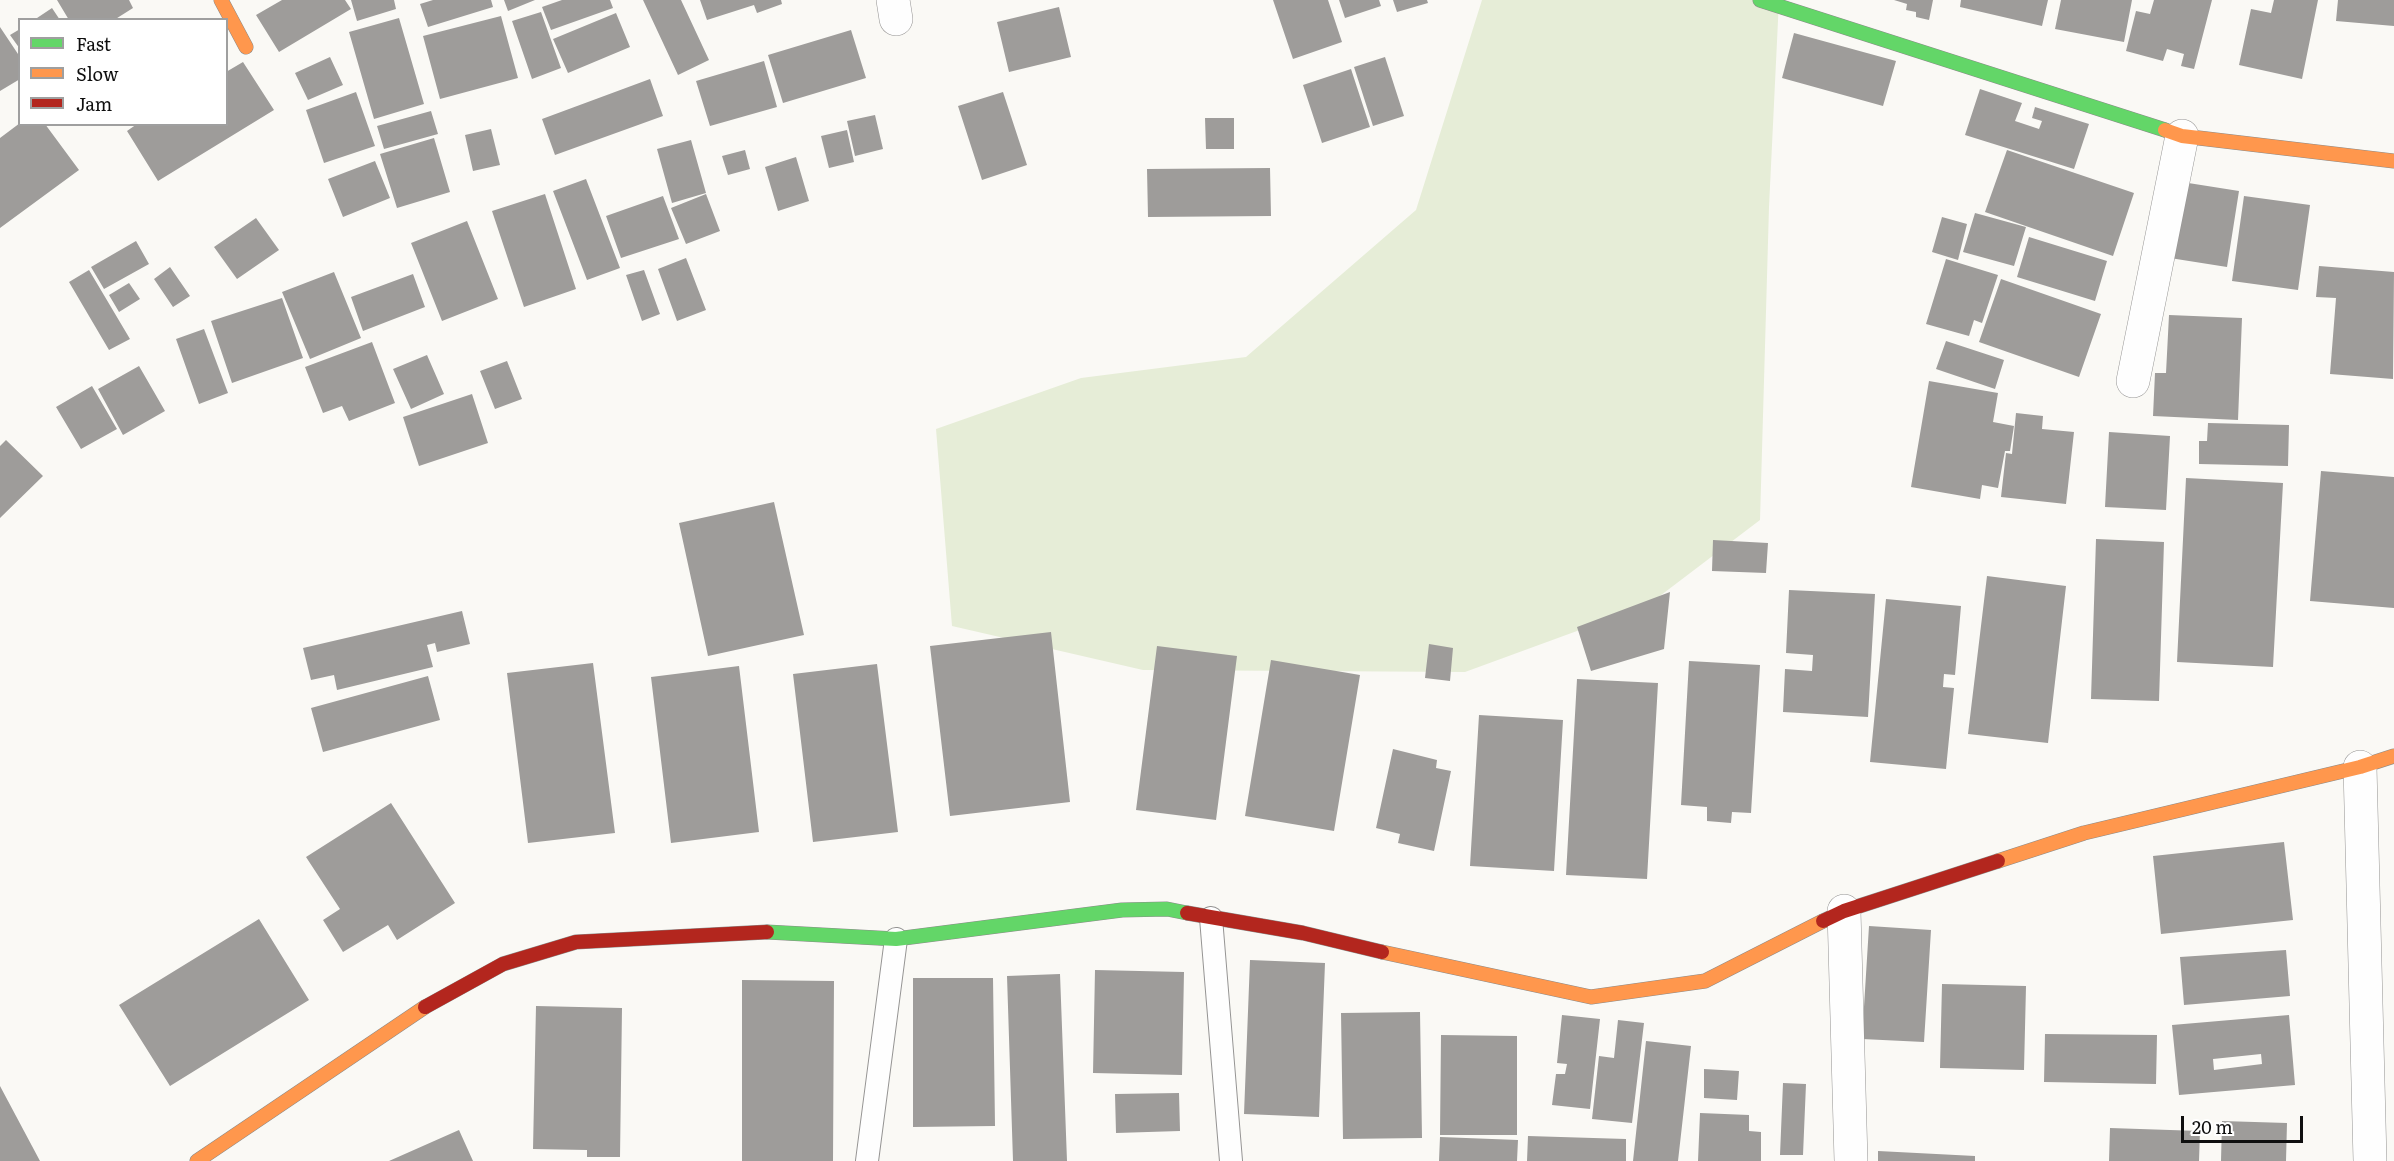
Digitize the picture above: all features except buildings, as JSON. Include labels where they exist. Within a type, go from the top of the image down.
[{"type":"street","points":[[221,0],[246,47]]},
{"type":"street","points":[[1760,0],[2182,136],[2394,161]]},
{"type":"street","points":[[2133,381],[2182,136]]},
{"type":"street","points":[[197,1161],[417,1011],[503,964],[576,942],[756,931],[896,939],[1122,910],[1167,909],[1303,933],[1444,968],[1591,997],[1705,981],[1844,910],[2084,833],[2360,767],[2394,756]]},
{"type":"street","points":[[2360,767],[2370,1161]]},
{"type":"street","points":[[1844,910],[1851,1161]]},
{"type":"lane","points":[[1211,918],[1231,1161]]},
{"type":"lane","points":[[867,1161],[896,939]]},
{"type":"green space","points":[[1482,0],[1779,0],[1769,207],[1760,520],[1648,605],[1465,672],[1143,670],[952,626],[936,429],[1081,378],[1246,357],[1416,210]]},
{"type":"traffic: fast","points":[[1760,0],[2165,130]]},
{"type":"traffic: fast","points":[[767,932],[896,939],[1122,910],[1167,909],[1187,913]]},
{"type":"traffic: slow","points":[[221,0],[246,47]]},
{"type":"traffic: slow","points":[[2165,130],[2182,136],[2394,161]]},
{"type":"traffic: slow","points":[[1998,861],[2084,833],[2360,767],[2394,756]]},
{"type":"traffic: slow","points":[[1382,952],[1591,997],[1705,981],[1823,921]]},
{"type":"traffic: slow","points":[[197,1161],[425,1007]]},
{"type":"traffic: jam","points":[[1823,921],[1844,911],[1998,861]]},
{"type":"traffic: jam","points":[[1187,913],[1303,933],[1382,952]]},
{"type":"traffic: jam","points":[[425,1007],[503,964],[576,942],[767,932]]}]
